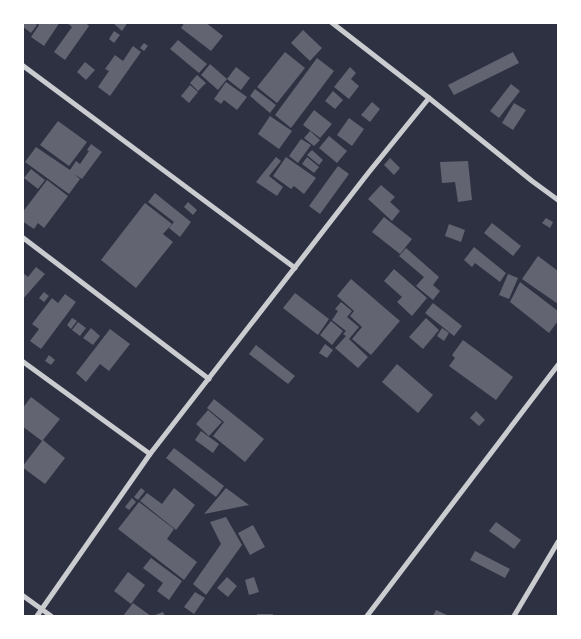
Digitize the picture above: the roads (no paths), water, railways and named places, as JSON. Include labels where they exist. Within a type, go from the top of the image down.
[{"type":"street","points":[[331,22],[558,200]]},
{"type":"street","points":[[22,65],[295,268]]},
{"type":"street","points":[[37,616],[150,454],[369,172],[429,98]]},
{"type":"street","points":[[22,237],[208,379]]},
{"type":"street","points":[[22,361],[150,454]]},
{"type":"street","points":[[367,616],[558,365]]},
{"type":"street","points":[[514,616],[558,542]]},
{"type":"street","points":[[22,595],[51,616]]}]
